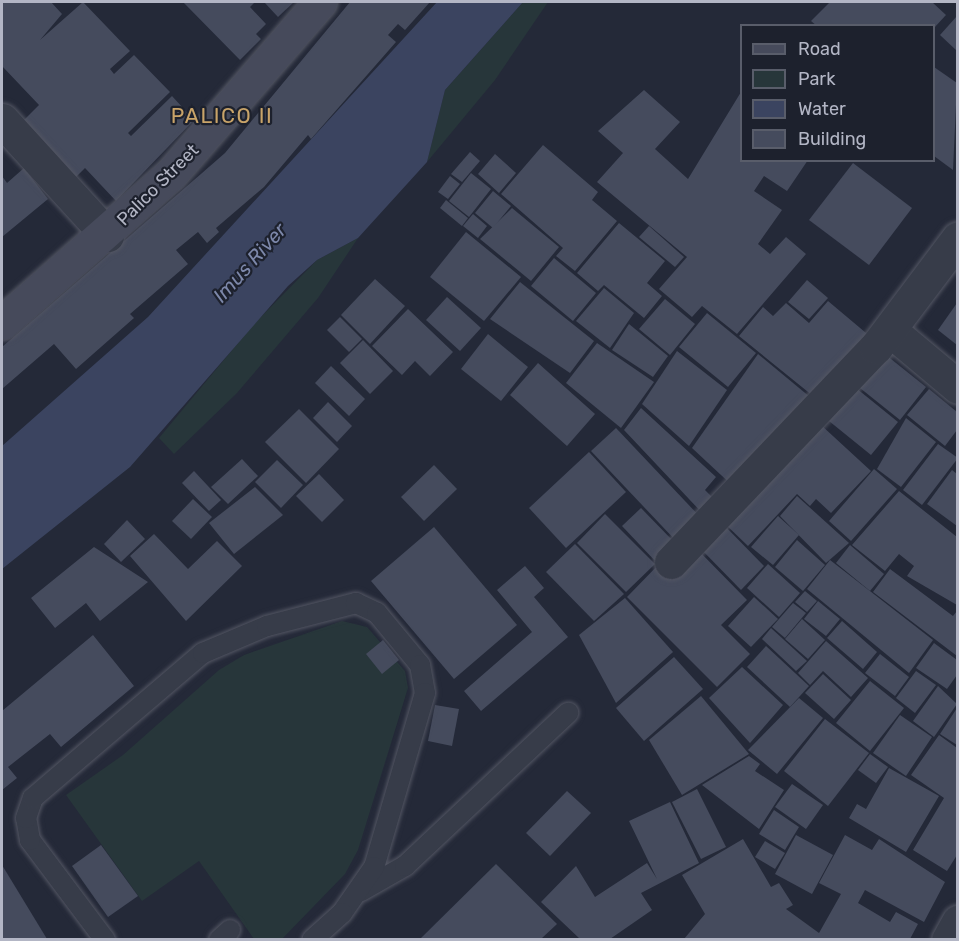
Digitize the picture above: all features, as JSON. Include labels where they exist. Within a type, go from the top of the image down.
[{"type":"street","name":"Palico Street","points":[[2,322],[107,235],[226,114],[320,2]]},
{"type":"street","points":[[2,120],[107,235]]},
{"type":"street","points":[[671,562],[891,331],[957,238]]},
{"type":"street","points":[[891,331],[957,387]]},
{"type":"street","points":[[948,939],[957,922]]},
{"type":"lane","points":[[105,939],[30,840],[26,819],[33,798],[203,653],[267,626],[356,603],[387,623],[425,679],[380,847],[359,893]]},
{"type":"lane","points":[[312,939],[359,893],[405,866],[568,713]]},
{"type":"green space","points":[[523,2],[548,2],[495,80],[427,162],[445,90]]},
{"type":"green space","points":[[358,238],[318,298],[237,393],[174,454],[159,438],[253,325],[317,260]]},
{"type":"green space","points":[[342,621],[367,627],[405,671],[408,688],[358,850],[345,874],[282,939],[254,939],[199,861],[142,901],[66,795],[123,755],[219,670],[244,655]]},
{"type":"water","name":"Imus River","points":[[437,2],[523,2],[445,90],[427,162],[358,238],[317,260],[288,286],[130,467],[2,569],[2,446],[148,317]]},
{"type":"building","points":[[2,2],[51,2],[62,14],[40,40],[83,2],[130,51],[110,69],[114,74],[134,55],[170,92],[128,133],[131,136],[172,96],[194,120],[116,201],[85,168],[70,183],[17,127],[39,105],[2,66]]},
{"type":"building","points":[[183,2],[255,2],[250,7],[266,24],[256,34],[261,39],[240,60]]},
{"type":"building","points":[[264,2],[294,2],[278,17]]},
{"type":"building","points":[[350,2],[430,2],[405,30],[398,24],[388,35],[396,42],[311,139],[308,135],[264,187],[216,228],[219,232],[207,243],[198,232],[176,250],[188,264],[130,314],[134,318],[76,369],[54,344],[2,389],[2,347],[225,153]]},
{"type":"building","points":[[830,2],[932,2],[946,15],[935,27],[935,24],[815,24],[811,21]]},
{"type":"building","points":[[957,16],[957,51],[940,35]]},
{"type":"building","points":[[935,68],[957,83],[953,170],[935,157]]},
{"type":"building","points":[[644,90],[680,122],[655,149],[688,179],[740,94],[740,162],[807,162],[787,191],[764,176],[754,191],[782,210],[758,244],[770,254],[786,237],[806,254],[737,334],[702,306],[692,317],[659,289],[687,257],[597,182],[623,153],[598,131]]},
{"type":"building","points":[[543,145],[598,192],[592,200],[617,221],[575,271],[556,256],[563,248],[501,194]]},
{"type":"building","points":[[470,152],[480,161],[462,182],[451,174]]},
{"type":"building","points":[[495,154],[516,173],[499,193],[478,174]]},
{"type":"building","points":[[853,163],[912,208],[869,265],[809,220]]},
{"type":"building","points":[[24,168],[48,199],[2,237],[2,176],[7,183]]},
{"type":"building","points":[[471,173],[491,189],[469,217],[449,201]]},
{"type":"building","points":[[450,176],[460,184],[448,199],[438,192]]},
{"type":"building","points":[[493,191],[511,206],[493,228],[475,213]]},
{"type":"building","points":[[446,200],[468,218],[462,226],[440,208]]},
{"type":"building","points":[[512,208],[559,247],[531,281],[480,239]]},
{"type":"building","points":[[473,214],[487,226],[478,238],[463,226]]},
{"type":"building","points":[[619,223],[665,261],[647,283],[662,296],[644,318],[604,285],[598,291],[577,273]]},
{"type":"building","points":[[649,226],[684,257],[675,267],[639,237]]},
{"type":"building","points":[[466,232],[521,277],[484,321],[430,277]]},
{"type":"building","points":[[554,258],[596,293],[573,321],[531,286]]},
{"type":"building","points":[[375,279],[405,306],[370,344],[341,315]]},
{"type":"building","points":[[807,280],[828,298],[809,319],[788,302]]},
{"type":"building","points":[[520,282],[594,341],[570,373],[490,319]]},
{"type":"building","points":[[604,288],[634,313],[610,348],[576,321]]},
{"type":"building","points":[[447,297],[481,328],[460,351],[426,320]]},
{"type":"building","points":[[665,299],[695,324],[670,355],[639,329]]},
{"type":"building","points":[[828,301],[872,338],[818,400],[739,336],[763,307],[773,316],[786,303],[809,323]]},
{"type":"building","points":[[957,303],[957,345],[938,330]]},
{"type":"building","points":[[408,309],[453,352],[430,376],[415,361],[402,375],[372,346]]},
{"type":"building","points":[[707,313],[756,353],[728,387],[679,347]]},
{"type":"building","points":[[340,317],[362,339],[349,352],[327,330]]},
{"type":"building","points":[[629,324],[668,356],[653,377],[612,350]]},
{"type":"building","points":[[488,334],[528,367],[501,401],[461,369]]},
{"type":"building","points":[[363,340],[393,371],[370,394],[340,363]]},
{"type":"building","points":[[597,343],[654,382],[621,428],[566,383]]},
{"type":"building","points":[[677,351],[727,390],[689,446],[642,404]]},
{"type":"building","points":[[881,351],[926,387],[900,420],[855,384]]},
{"type":"building","points":[[758,354],[816,402],[736,489],[692,448]]},
{"type":"building","points":[[538,363],[595,414],[567,446],[510,395]]},
{"type":"building","points":[[331,366],[365,399],[349,416],[315,383]]},
{"type":"building","points":[[856,388],[898,422],[871,455],[829,421]]},
{"type":"building","points":[[929,389],[957,412],[957,430],[945,446],[907,415]]},
{"type":"building","points":[[328,402],[352,426],[337,442],[313,418]]},
{"type":"building","points":[[641,408],[716,477],[705,490],[718,503],[705,516],[624,430]]},
{"type":"building","points":[[299,409],[339,449],[306,483],[265,442]]},
{"type":"building","points":[[906,418],[936,442],[901,487],[877,469]]},
{"type":"building","points":[[821,425],[871,471],[831,513],[816,499],[810,506],[797,494],[748,546],[721,520]]},
{"type":"building","points":[[616,428],[703,520],[678,543],[591,451]]},
{"type":"building","points":[[938,444],[958,458],[922,505],[903,490]]},
{"type":"building","points":[[589,452],[626,492],[566,548],[529,508]]},
{"type":"building","points":[[242,459],[258,476],[228,504],[211,487]]},
{"type":"building","points":[[277,460],[303,485],[281,508],[255,482]]},
{"type":"building","points":[[434,465],[457,489],[424,521],[401,497]]},
{"type":"building","points":[[874,469],[897,489],[851,541],[829,521]]},
{"type":"building","points":[[952,470],[957,474],[957,526],[927,504]]},
{"type":"building","points":[[194,471],[221,500],[209,511],[182,483]]},
{"type":"building","points":[[319,474],[344,500],[322,522],[296,496]]},
{"type":"building","points":[[255,487],[283,515],[234,554],[209,523]]},
{"type":"building","points":[[899,491],[957,537],[957,605],[907,576],[914,566],[899,554],[885,571],[852,545]]},
{"type":"building","points":[[797,496],[849,543],[826,563],[780,516]]},
{"type":"building","points":[[193,499],[212,517],[191,539],[172,521]]},
{"type":"building","points":[[641,508],[676,544],[657,563],[622,526]]},
{"type":"building","points":[[605,514],[655,564],[626,592],[577,543]]},
{"type":"building","points":[[778,516],[799,535],[773,565],[751,547]]},
{"type":"building","points":[[127,520],[145,539],[121,562],[104,544]]},
{"type":"building","points":[[722,523],[764,566],[741,590],[698,546]]},
{"type":"building","points":[[434,527],[517,625],[454,679],[371,581]]},
{"type":"building","points":[[154,534],[188,569],[217,541],[242,566],[186,621],[130,556]]},
{"type":"building","points":[[797,540],[825,565],[803,591],[775,567]]},
{"type":"building","points":[[575,544],[624,594],[594,621],[546,572]]},
{"type":"building","points":[[850,545],[884,574],[870,591],[836,563]]},
{"type":"building","points":[[94,547],[148,582],[100,621],[86,603],[55,628],[31,598]]},
{"type":"building","points":[[695,547],[747,600],[721,625],[750,654],[717,687],[627,597],[660,563]]},
{"type":"building","points":[[830,560],[933,640],[909,673],[807,589]]},
{"type":"building","points":[[768,564],[800,593],[779,617],[747,588]]},
{"type":"building","points":[[525,566],[544,588],[534,597],[568,637],[481,711],[464,691],[532,632],[497,590]]},
{"type":"building","points":[[890,569],[953,616],[957,611],[957,656],[873,592]]},
{"type":"building","points":[[805,591],[817,601],[807,612],[795,602]]},
{"type":"building","points":[[754,597],[778,619],[751,647],[728,626]]},
{"type":"building","points":[[625,598],[673,652],[616,703],[579,635]]},
{"type":"building","points":[[818,601],[840,619],[826,636],[804,619]]},
{"type":"building","points":[[793,603],[806,613],[785,638],[772,627]]},
{"type":"building","points":[[802,619],[825,640],[808,659],[785,639]]},
{"type":"building","points":[[842,621],[877,652],[863,669],[827,638]]},
{"type":"building","points":[[771,628],[807,661],[796,671],[762,639]]},
{"type":"building","points":[[93,635],[134,686],[61,747],[50,734],[8,767],[17,778],[2,790],[2,711]]},
{"type":"building","points":[[383,640],[399,660],[382,674],[366,654]]},
{"type":"building","points":[[826,641],[868,678],[851,697],[823,671],[810,685],[798,673]]},
{"type":"building","points":[[934,643],[957,660],[957,675],[947,689],[916,668]]},
{"type":"building","points":[[766,646],[809,686],[790,707],[747,667]]},
{"type":"building","points":[[880,654],[909,677],[895,696],[865,673]]},
{"type":"building","points":[[674,657],[703,689],[644,741],[616,708]]},
{"type":"building","points":[[742,667],[783,705],[750,743],[709,698]]},
{"type":"building","points":[[916,671],[936,685],[915,713],[896,698]]},
{"type":"building","points":[[823,674],[851,700],[834,719],[805,693]]},
{"type":"building","points":[[870,681],[904,708],[870,751],[836,723]]},
{"type":"building","points":[[938,686],[957,704],[934,737],[913,721]]},
{"type":"building","points":[[701,696],[749,754],[682,795],[649,740]]},
{"type":"building","points":[[799,698],[823,718],[777,774],[748,750]]},
{"type":"building","points":[[435,705],[459,709],[452,746],[428,741]]},
{"type":"building","points":[[957,708],[957,745],[940,734]]},
{"type":"building","points":[[900,715],[932,737],[906,776],[873,753]]},
{"type":"building","points":[[825,719],[869,753],[828,806],[784,771]]},
{"type":"building","points":[[939,735],[957,748],[957,855],[947,871],[913,850],[944,798],[911,775]]},
{"type":"building","points":[[870,754],[888,767],[876,783],[858,770]]},
{"type":"building","points":[[749,756],[760,764],[755,771],[784,790],[759,829],[702,785]]},
{"type":"building","points":[[889,768],[939,796],[906,852],[849,818],[857,804],[866,809]]},
{"type":"building","points":[[792,784],[823,805],[806,829],[775,807]]},
{"type":"building","points":[[697,789],[726,847],[701,859],[672,802]]},
{"type":"building","points":[[567,791],[591,813],[550,856],[526,833]]},
{"type":"building","points":[[670,802],[699,863],[641,893],[652,910],[610,939],[580,939],[541,902],[576,866],[595,897],[647,863],[657,879],[629,821]]},
{"type":"building","points":[[774,810],[799,827],[785,850],[759,834]]},
{"type":"building","points":[[796,835],[833,855],[812,894],[775,874]]},
{"type":"building","points":[[845,835],[872,850],[879,839],[945,882],[924,922],[865,890],[858,903],[890,922],[896,912],[918,924],[910,939],[684,939],[705,914],[682,875],[743,839],[771,887],[779,883],[793,905],[786,909],[819,933],[841,894],[819,883]]},
{"type":"building","points":[[765,841],[785,853],[775,869],[755,857]]},
{"type":"building","points":[[101,845],[138,896],[108,917],[72,866]]},
{"type":"building","points":[[496,864],[557,924],[541,939],[420,939]]},
{"type":"building","points":[[2,865],[47,939],[2,939]]},
{"type":"district","name":"PALICO II","points":[[222,116]]}]
